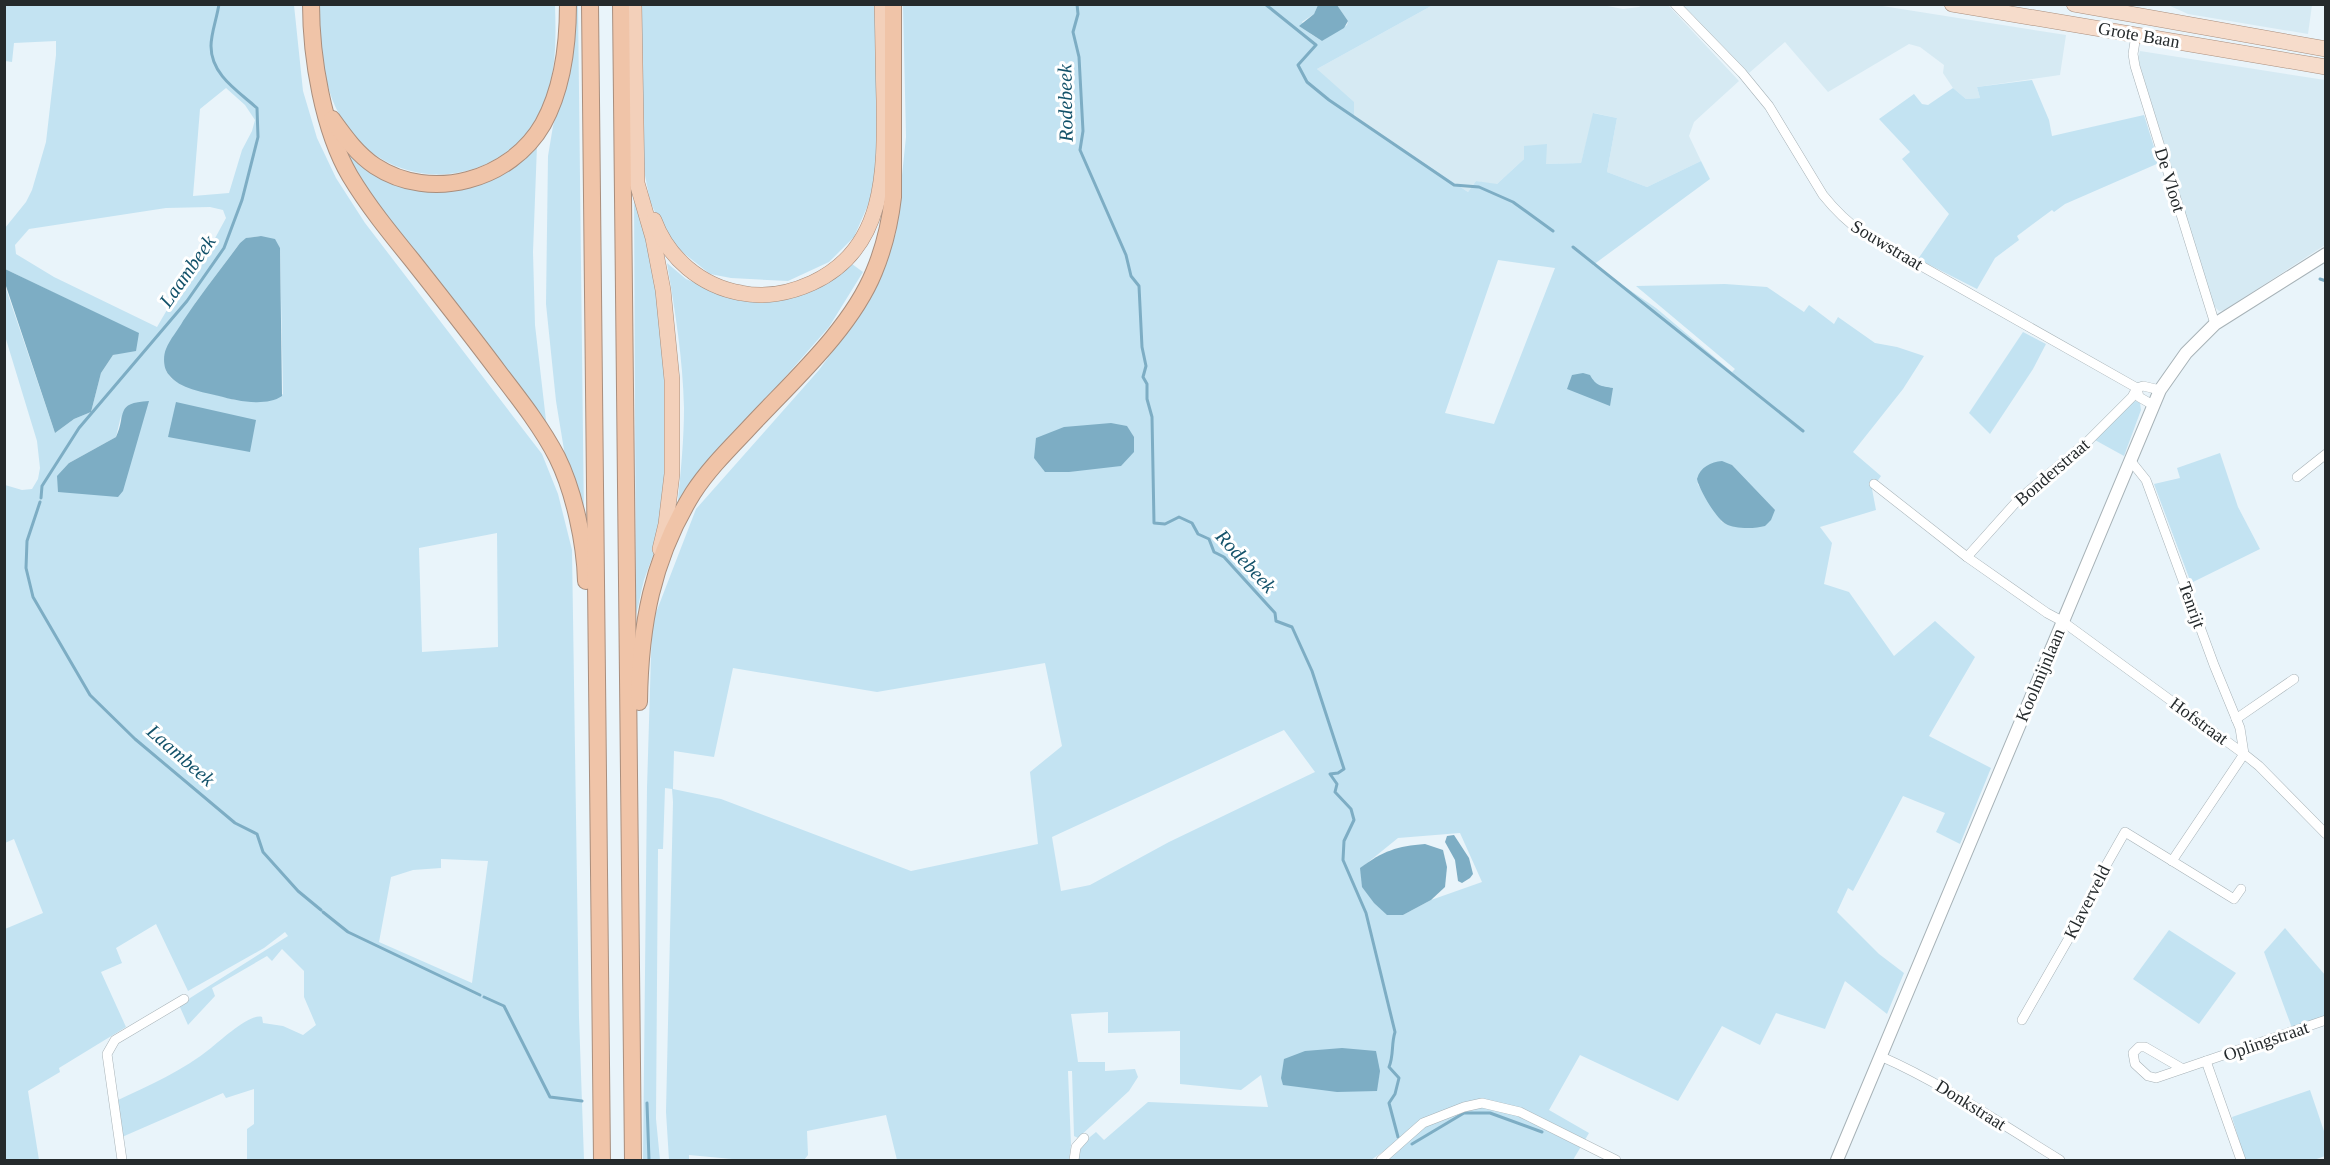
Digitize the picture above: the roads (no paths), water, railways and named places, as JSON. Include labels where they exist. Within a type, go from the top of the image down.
[{"type":"highway","points":[[311,4],[314,59],[326,112],[338,150],[349,174],[367,201],[530,413],[557,457],[565,475],[578,522],[586,584],[597,612]]},
{"type":"highway","points":[[326,112],[357,151],[376,166],[395,175],[418,182],[440,184],[463,182],[486,175],[517,156],[543,123],[555,96],[564,64],[568,4]]},
{"type":"highway","points":[[591,4],[602,1161]]},
{"type":"highway","points":[[621,4],[633,1161]]},
{"type":"highway","points":[[630,876],[639,834],[639,684],[643,626],[666,524],[672,474],[672,380],[663,290],[637,183],[634,4]]},
{"type":"highway","points":[[636,156],[656,225],[670,249],[694,274],[720,288],[756,295],[779,293],[804,287],[820,279],[839,266],[864,237],[876,207],[884,154],[882,4]]},
{"type":"highway","points":[[649,593],[672,534],[694,493],[733,445],[833,337],[849,317],[874,273],[890,224],[893,197],[893,4]]},
{"type":"main road","name":"Grote Baan","points":[[1952,4],[2325,67]]},
{"type":"main road","name":"Grote Baan","points":[[2074,4],[2325,49]]},
{"type":"street","name":"Souwstraat","points":[[1675,4],[1742,73],[1769,106],[1823,195],[1842,217],[1863,233],[2137,388],[2143,386],[2160,390]]},
{"type":"street","name":"De Vloot","points":[[2136,35],[2133,54],[2135,66],[2215,324]]},
{"type":"street","name":"Koolmijnlaan","points":[[1837,1161],[2160,390],[2186,353],[2215,324],[2325,254]]},
{"type":"street","name":"Souwstraat","points":[[2137,388],[2139,397],[2153,405]]},
{"type":"street","name":"Bonderstraat","points":[[1967,557],[2018,500],[2088,441],[2132,397],[2137,388]]},
{"type":"street","points":[[2297,477],[2325,454]]},
{"type":"street","name":"Tenrijt","points":[[2130,460],[2146,480],[2214,665],[2240,728],[2244,754]]},
{"type":"street","points":[[1874,484],[1967,557],[2062,621]]},
{"type":"street","name":"Hofstraat","points":[[2062,621],[2259,766],[2325,834]]},
{"type":"street","points":[[2236,719],[2294,679]]},
{"type":"street","points":[[2172,861],[2244,754]]},
{"type":"street","name":"Klaverveld","points":[[2022,1020],[2077,924],[2100,876],[2125,832],[2234,899],[2241,889]]},
{"type":"street","points":[[122,1161],[106,1054],[115,1040],[184,999]]},
{"type":"street","name":"Oplingstraat","points":[[2183,1069],[2145,1047],[2139,1047],[2133,1053],[2135,1064],[2148,1076],[2156,1078],[2183,1069],[2325,1020]]},
{"type":"street","name":"Donkstraat","points":[[1880,1056],[1911,1069],[1947,1089],[2060,1161]]},
{"type":"street","name":"Oplingstraat","points":[[2206,1061],[2241,1161]]},
{"type":"street","points":[[1381,1161],[1423,1123],[1464,1107],[1482,1103],[1520,1112],[1614,1160]]},
{"type":"street","points":[[1074,1161],[1076,1148],[1084,1138]]},
{"type":"waterway","name":"Laambeek","points":[[41,498],[42,486],[79,428],[187,301],[224,248],[242,200],[258,137],[257,108],[227,82],[212,56],[211,41],[219,4]]},
{"type":"waterway","name":"Rodebeek","points":[[1077,4],[1078,14],[1073,32],[1079,57],[1083,131],[1080,150],[1126,255],[1131,276],[1139,286],[1142,347],[1146,366],[1143,377],[1147,384],[1147,399],[1152,417],[1154,523],[1165,524],[1179,517],[1192,523],[1198,534],[1209,539],[1214,552],[1224,557],[1275,613],[1276,621],[1292,627],[1312,671],[1344,769],[1330,774],[1337,784],[1335,792],[1351,809],[1354,820],[1344,841],[1343,860],[1366,913],[1395,1032],[1389,1067],[1399,1078],[1395,1094],[1389,1103],[1398,1137]]},
{"type":"waterway","points":[[1265,4],[1316,45],[1298,65],[1307,82],[1329,100],[1454,185],[1479,187],[1513,202],[1553,231]]},
{"type":"waterway","points":[[1573,247],[1803,431]]},
{"type":"waterway","points":[[2320,279],[2326,281]]},
{"type":"waterway","name":"Laambeek","points":[[40,502],[27,541],[26,568],[33,597],[90,695],[135,739],[235,823],[257,834],[263,852],[298,891],[321,910]]},
{"type":"waterway","name":"Laambeek","points":[[323,912],[348,932],[480,995]]},
{"type":"waterway","name":"Laambeek","points":[[484,997],[504,1006],[550,1097],[582,1101]]},
{"type":"waterway","name":"Laambeek","points":[[647,1103],[649,1160]]},
{"type":"waterway","points":[[1412,1144],[1464,1113],[1490,1113],[1542,1132]]}]
